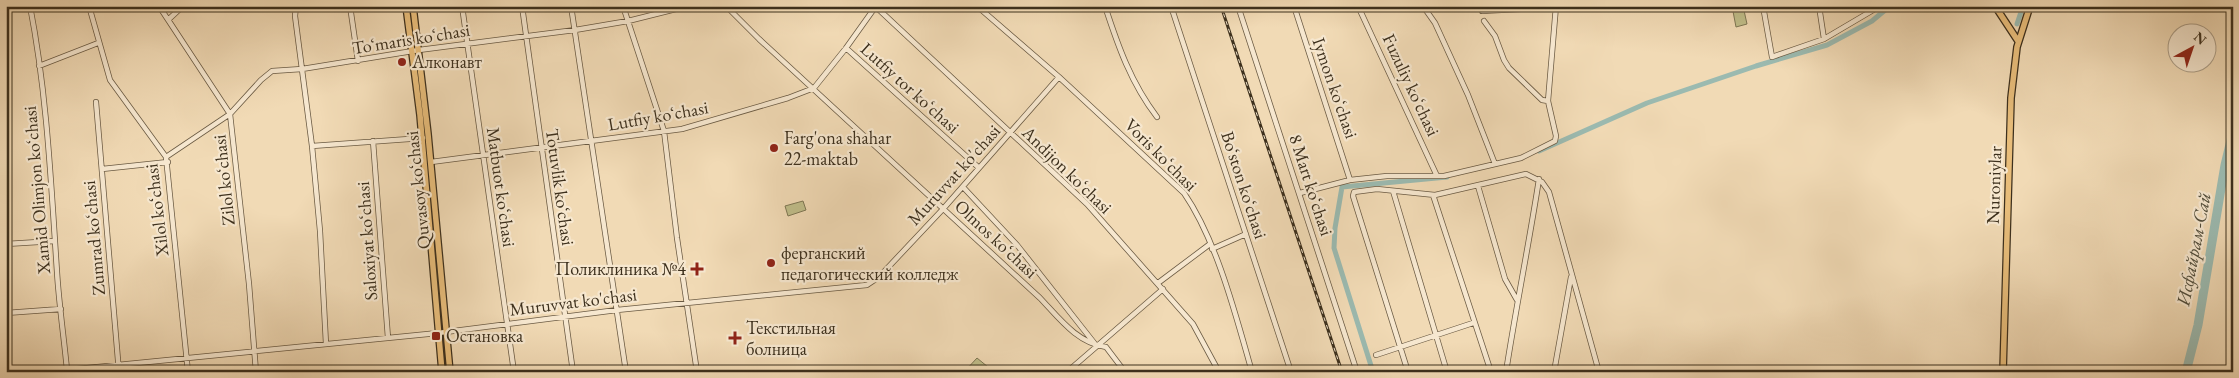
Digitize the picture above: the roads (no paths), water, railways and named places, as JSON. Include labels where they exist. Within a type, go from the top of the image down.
[{"type":"main road","name":"Quvasoy koʻchasi","points":[[406,6],[416,51],[431,162],[450,372]]},
{"type":"main road","name":"Quvasoy koʻchasi","points":[[413,6],[442,372]]},
{"type":"main road","points":[[1995,6],[2018,41]]},
{"type":"main road","name":"Nuroniylar","points":[[2002,372],[2011,98],[2018,41],[2030,6]]},
{"type":"street","name":"Xamid Olimjon koʻchasi","points":[[30,6],[40,66],[68,371]]},
{"type":"street","name":"Xilol koʻchasi","points":[[89,6],[98,44],[110,80],[168,162],[188,372]]},
{"type":"street","name":"Zilol koʻchasi","points":[[159,6],[230,114],[249,284],[256,372]]},
{"type":"street","points":[[169,19],[183,6]]},
{"type":"street","points":[[296,6],[295,16],[312,146],[320,231],[326,344]]},
{"type":"street","points":[[350,6],[358,61]]},
{"type":"street","name":"Matbuot koʻchasi","points":[[462,6],[514,372]]},
{"type":"street","name":"Totuvlik koʻchasi","points":[[522,6],[540,149],[573,372]]},
{"type":"street","points":[[571,6],[626,372]]},
{"type":"street","points":[[623,6],[664,131],[677,238],[697,372]]},
{"type":"street","name":"Toʻmaris koʻchasi","points":[[166,157],[230,114],[261,80],[272,71],[302,69],[416,51],[575,30],[628,21],[688,6]]},
{"type":"street","name":"Olmos koʻchasi","points":[[726,6],[759,39],[1040,298],[1079,337],[1096,346],[1106,347],[1125,372]]},
{"type":"street","name":"Voris koʻchasi","points":[[977,6],[1059,77],[1184,193],[1195,209],[1211,246],[1252,372]]},
{"type":"street","points":[[1105,6],[1128,68],[1146,102],[1157,116]]},
{"type":"street","name":"Boʻston koʻchasi","points":[[1171,6],[1291,372]]},
{"type":"street","name":"8 Mart koʻchasi","points":[[1238,6],[1357,372]]},
{"type":"street","name":"Iymon koʻchasi","points":[[1294,6],[1350,180]]},
{"type":"street","name":"Fuzuliy koʻchasi","points":[[1358,6],[1437,176]]},
{"type":"street","points":[[1424,6],[1435,23],[1465,88],[1495,164]]},
{"type":"street","points":[[1763,6],[1772,57],[1824,39],[1880,6]]},
{"type":"street","points":[[1819,6],[1824,39]]},
{"type":"street","points":[[814,88],[876,7]]},
{"type":"street","name":"Andijon koʻchasi","points":[[876,7],[1087,204],[1193,324],[1220,372]]},
{"type":"street","points":[[1300,193],[1350,180],[1444,176],[1531,154],[1554,141],[1556,136],[1548,101],[1556,7],[1482,11]]},
{"type":"street","points":[[1484,21],[1495,36],[1509,68],[1542,100],[1548,101]]},
{"type":"street","points":[[40,66],[98,44]]},
{"type":"street","name":"Lutfiy tor koʻchasi","points":[[846,48],[978,167]]},
{"type":"street","name":"Muruvvat ko'chasi","points":[[438,334],[507,323],[564,318],[617,310],[867,285],[878,277],[943,209],[1059,77]]},
{"type":"street","name":"Lutfiy koʻchasi","points":[[431,162],[540,149],[704,124],[814,88]]},
{"type":"street","name":"Zumrad koʻchasi","points":[[96,102],[119,372]]},
{"type":"street","points":[[312,146],[422,135]]},
{"type":"street","name":"Saloxiyat koʻchasi","points":[[373,141],[388,338]]},
{"type":"street","points":[[102,169],[168,162]]},
{"type":"street","points":[[1408,372],[1353,193],[1356,190],[1362,190],[1432,195],[1478,186],[1521,174],[1539,179],[1549,192],[1599,372]]},
{"type":"street","points":[[1506,372],[1539,179]]},
{"type":"street","points":[[963,186],[1017,245],[1096,346]]},
{"type":"street","points":[[1478,186],[1505,279],[1517,300]]},
{"type":"street","points":[[1393,191],[1447,372]]},
{"type":"street","points":[[1432,195],[1473,323],[1491,372]]},
{"type":"street","points":[[1158,283],[1211,246],[1246,234]]},
{"type":"street","points":[[6,244],[55,241]]},
{"type":"street","points":[[1554,372],[1571,276]]},
{"type":"street","points":[[1067,372],[1163,289]]},
{"type":"street","points":[[6,313],[61,309]]},
{"type":"street","points":[[1376,355],[1473,323]]},
{"type":"street","points":[[68,371],[438,334]]},
{"type":"waterway","points":[[1539,151],[1647,103],[1756,66],[1827,45],[1872,21],[1890,6]]},
{"type":"waterway","points":[[2017,24],[2023,6]]},
{"type":"waterway","name":"Исфайрам-Сай","points":[[2186,372],[2198,325],[2225,165],[2233,132]]},
{"type":"waterway","points":[[1373,372],[1334,248],[1335,228],[1342,187],[1447,177]]},
{"type":"railway","points":[[1221,6],[1342,372]]},
{"type":"place","name":"Алконавт","points":[[402,62]]},
{"type":"place","name":"Farg'ona shahar 22-maktab","points":[[774,148]]},
{"type":"place","name":"ферганский педагогический колледж","points":[[771,263]]},
{"type":"place","name":"Поликлиника №4","points":[[697,269]]},
{"type":"place","name":"Остановка","points":[[436,336]]},
{"type":"place","name":"Текстильная болница","points":[[735,338]]}]
